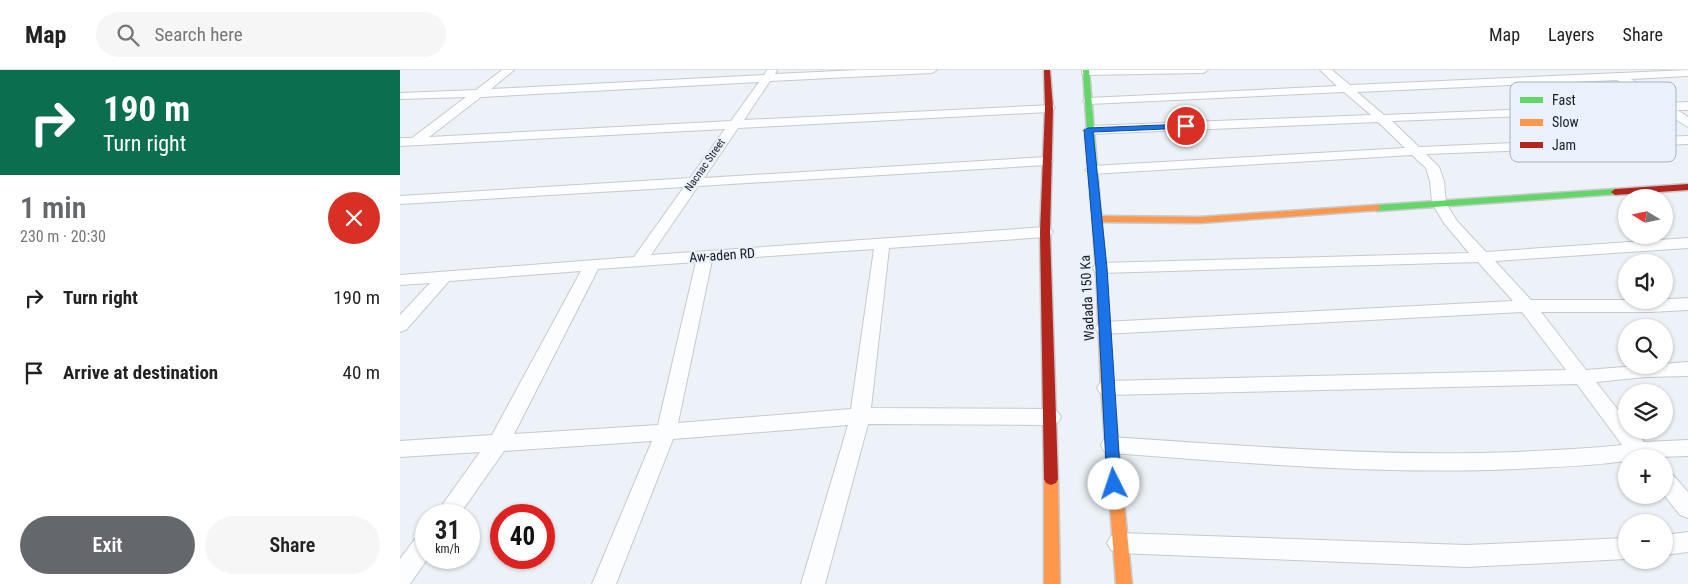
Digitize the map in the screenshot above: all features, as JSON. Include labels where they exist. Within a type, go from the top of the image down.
[{"type":"street","points":[[400,152],[509,70]]},
{"type":"street","points":[[400,96],[479,94],[770,73],[932,70]]},
{"type":"street","points":[[1047,70],[1049,108],[1045,232],[1051,417],[1052,584]]},
{"type":"street","points":[[1086,71],[1203,70]]},
{"type":"street","points":[[1325,70],[1346,90],[1380,117],[1432,168],[1437,181],[1439,203],[1451,223],[1527,306],[1637,449]]},
{"type":"street","name":"Wadada 150 Ka","points":[[1086,71],[1089,101],[1088,130],[1101,268],[1111,445],[1124,584]]},
{"type":"street","name":"Nacnac Street","points":[[639,261],[770,73]]},
{"type":"street","points":[[1615,73],[1628,82]]},
{"type":"street","points":[[1089,101],[1346,90],[1615,73],[1688,73]]},
{"type":"street","points":[[400,142],[1049,108]]},
{"type":"street","points":[[1088,130],[1510,113]]},
{"type":"street","points":[[1676,115],[1688,123]]},
{"type":"street","points":[[1092,170],[1510,147]]},
{"type":"street","points":[[400,200],[1046,162]]},
{"type":"street","points":[[1096,219],[1130,221],[1231,219],[1688,187]]},
{"type":"street","name":"Aw-aden RD","points":[[400,280],[1045,232]]},
{"type":"street","points":[[1101,268],[1481,257],[1688,243]]},
{"type":"street","points":[[813,584],[860,416],[882,244]]},
{"type":"street","points":[[604,584],[666,432],[704,256]]},
{"type":"street","points":[[454,504],[499,442],[592,265]]},
{"type":"street","points":[[400,326],[446,276]]},
{"type":"street","points":[[1104,328],[1527,306],[1651,306],[1688,304]]},
{"type":"street","points":[[1107,388],[1581,377],[1646,370],[1688,369]]},
{"type":"street","points":[[400,449],[666,432],[860,416],[1051,417]]},
{"type":"street","points":[[1111,445],[1325,460],[1450,463],[1618,455]]},
{"type":"street","points":[[1673,450],[1688,448]]},
{"type":"street","points":[[1673,490],[1688,508]]},
{"type":"street","points":[[1673,544],[1688,542]]},
{"type":"street","points":[[1119,543],[1467,556],[1618,549]]},
{"type":"street","points":[[400,578],[415,557]]},
{"type":"traffic: fast","points":[[1086,70],[1102,288]]},
{"type":"traffic: fast","points":[[1377,208],[1615,192]]},
{"type":"traffic: slow","points":[[1097,219],[1200,220],[1377,208]]},
{"type":"traffic: slow","points":[[1102,288],[1107,388],[1124,584]]},
{"type":"traffic: slow","points":[[1051,479],[1052,584]]},
{"type":"traffic: jam","points":[[1047,70],[1049,108],[1045,232],[1051,479]]},
{"type":"traffic: jam","points":[[1615,192],[1688,187]]},
{"type":"route","points":[[1114,484],[1101,268],[1088,130],[1186,126]]}]
